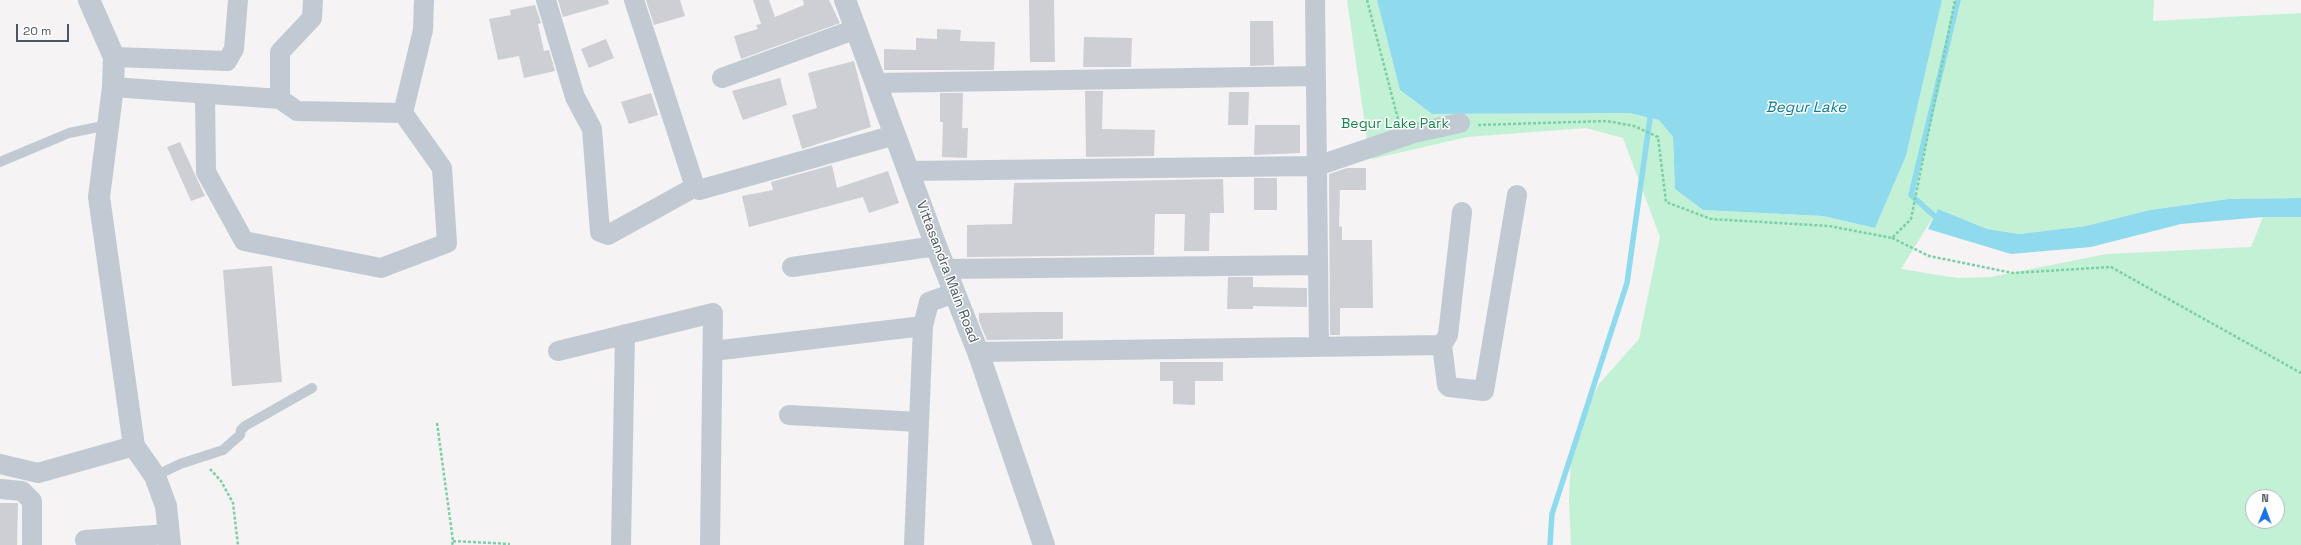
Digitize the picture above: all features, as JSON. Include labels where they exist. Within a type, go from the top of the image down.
[{"type":"street","points":[[85,540],[169,540],[166,506],[155,476],[134,446],[99,197],[114,87],[114,57],[90,0]]},
{"type":"street","points":[[114,57],[227,61],[234,49],[238,0]]},
{"type":"street","points":[[280,99],[280,52],[312,18],[313,0]]},
{"type":"street","points":[[205,95],[206,172],[244,241],[381,268],[447,243],[442,168],[403,113],[423,30],[424,0]]},
{"type":"street","points":[[546,0],[575,98],[592,128],[600,232],[608,235],[695,187]]},
{"type":"street","points":[[634,0],[695,187],[699,190],[895,135]]},
{"type":"street","name":"Vittasandra Main Road","points":[[845,0],[936,246],[978,352],[1044,545]]},
{"type":"street","points":[[1315,0],[1320,347]]},
{"type":"street","points":[[722,78],[856,29]]},
{"type":"street","points":[[876,82],[1316,76]]},
{"type":"street","points":[[114,87],[205,95],[280,99],[297,111],[403,113]]},
{"type":"street","points":[[908,171],[1317,166],[1414,133],[1466,124]]},
{"type":"street","points":[[1462,212],[1448,335],[1442,344],[1447,385],[1450,387],[1484,391],[1517,195]]},
{"type":"street","points":[[792,267],[936,246]]},
{"type":"street","points":[[945,269],[1318,265]]},
{"type":"street","points":[[914,545],[923,326],[929,302],[954,293]]},
{"type":"street","points":[[558,351],[713,313],[710,545]]},
{"type":"street","points":[[713,350],[923,326]]},
{"type":"street","points":[[621,545],[625,334]]},
{"type":"street","points":[[978,352],[1442,344]]},
{"type":"street","points":[[789,415],[919,422]]},
{"type":"street","points":[[0,464],[38,473],[134,446]]},
{"type":"street","points":[[0,489],[22,491],[32,501],[32,545]]},
{"type":"lane","points":[[0,162],[69,133],[108,125]]},
{"type":"lane","points":[[155,476],[180,464],[223,450],[240,435],[241,430],[245,426],[312,388]]},
{"type":"path","points":[[1367,0],[1399,121]]},
{"type":"path","points":[[1892,238],[1911,219],[1955,0]]},
{"type":"path","points":[[1466,124],[1607,121],[1634,126],[1658,137],[1666,202],[1711,219],[1829,226],[1892,238],[1929,256],[2013,273],[2111,267],[2301,373]]},
{"type":"path","points":[[436,423],[453,541],[452,545]]},
{"type":"path","points":[[190,461],[207,467],[221,481],[233,503],[238,545]]},
{"type":"path","points":[[453,541],[510,544]]},
{"type":"green space","name":"Begur Lake Park","points":[[1347,0],[1377,0],[1400,90],[1432,114],[1629,113],[1659,120],[1673,137],[1675,189],[1703,210],[1823,216],[1875,228],[1906,156],[1942,0],[2154,0],[2153,21],[2301,13],[2301,198],[2228,199],[2150,210],[2086,226],[2019,234],[1987,229],[1938,209],[1901,269],[1957,278],[1990,277],[2107,254],[2251,247],[2263,217],[2301,217],[2301,545],[1571,545],[1569,499],[1571,459],[1585,412],[1599,384],[1639,339],[1660,237],[1623,138],[1586,128],[1467,137],[1372,159],[1367,139]]},
{"type":"water","name":"Begur Lake","points":[[1377,0],[1942,0],[1906,156],[1875,228],[1823,216],[1703,210],[1675,189],[1673,137],[1659,120],[1629,113],[1432,114],[1400,90]]},
{"type":"water","points":[[2301,198],[2301,217],[2263,217],[2181,224],[2091,247],[2011,254],[1928,229],[1938,209],[1987,229],[2019,234],[2086,226],[2150,210],[2228,199]]},
{"type":"building","points":[[558,0],[608,0],[609,4],[563,17]]},
{"type":"building","points":[[646,0],[680,0],[685,16],[654,25]]},
{"type":"building","points":[[753,0],[769,0],[775,17],[804,5],[803,0],[829,0],[840,23],[741,59],[734,36],[758,29],[756,25],[761,24]]},
{"type":"building","points":[[1029,0],[1054,0],[1055,62],[1030,62]]},
{"type":"building","points":[[535,5],[541,23],[538,24],[544,51],[549,50],[555,71],[524,78],[519,56],[498,60],[489,19],[511,15],[510,10]]},
{"type":"building","points":[[1250,21],[1273,21],[1274,65],[1250,66]]},
{"type":"building","points":[[937,29],[961,30],[960,41],[995,42],[994,70],[884,70],[884,49],[916,50],[916,38],[937,39]]},
{"type":"building","points":[[1084,37],[1132,38],[1131,67],[1083,67]]},
{"type":"building","points":[[606,39],[614,58],[589,68],[581,49]]},
{"type":"building","points":[[854,61],[871,127],[802,149],[792,115],[817,108],[808,73]]},
{"type":"building","points":[[780,78],[787,105],[743,120],[732,91]]},
{"type":"building","points":[[1085,91],[1103,91],[1102,129],[1155,130],[1154,156],[1086,157]]},
{"type":"building","points":[[1229,92],[1249,92],[1248,125],[1228,125]]},
{"type":"building","points":[[651,93],[658,115],[629,124],[621,102]]},
{"type":"building","points":[[940,93],[963,93],[962,128],[968,128],[967,158],[942,157],[943,122],[940,122]]},
{"type":"building","points":[[1255,125],[1300,125],[1300,153],[1254,155]]},
{"type":"building","points":[[180,142],[205,196],[191,201],[167,147]]},
{"type":"building","points":[[832,165],[837,188],[888,171],[899,203],[869,213],[863,197],[749,227],[742,196],[773,190],[771,182]]},
{"type":"building","points":[[1347,168],[1366,168],[1366,190],[1340,190],[1339,226],[1342,227],[1342,240],[1372,240],[1373,308],[1340,308],[1340,335],[1330,335],[1329,174]]},
{"type":"building","points":[[1254,178],[1277,178],[1277,210],[1254,210]]},
{"type":"building","points":[[1223,179],[1224,213],[1210,213],[1209,251],[1184,251],[1185,214],[1155,214],[1154,255],[967,257],[967,225],[1012,224],[1014,183]]},
{"type":"building","points":[[272,266],[282,382],[232,386],[223,270]]},
{"type":"building","points":[[1228,277],[1253,277],[1253,287],[1307,288],[1307,307],[1253,306],[1253,309],[1227,309]]},
{"type":"building","points":[[1063,312],[1063,339],[987,340],[979,321],[979,313]]},
{"type":"building","points":[[1160,362],[1223,362],[1223,381],[1195,381],[1195,405],[1173,404],[1173,381],[1160,381]]},
{"type":"building","points":[[0,503],[18,503],[17,545],[0,545]]},
{"type":"waterway","points":[[1939,220],[1911,195],[1958,0]]},
{"type":"waterway","points":[[1550,545],[1552,514],[1627,283],[1651,111]]}]
